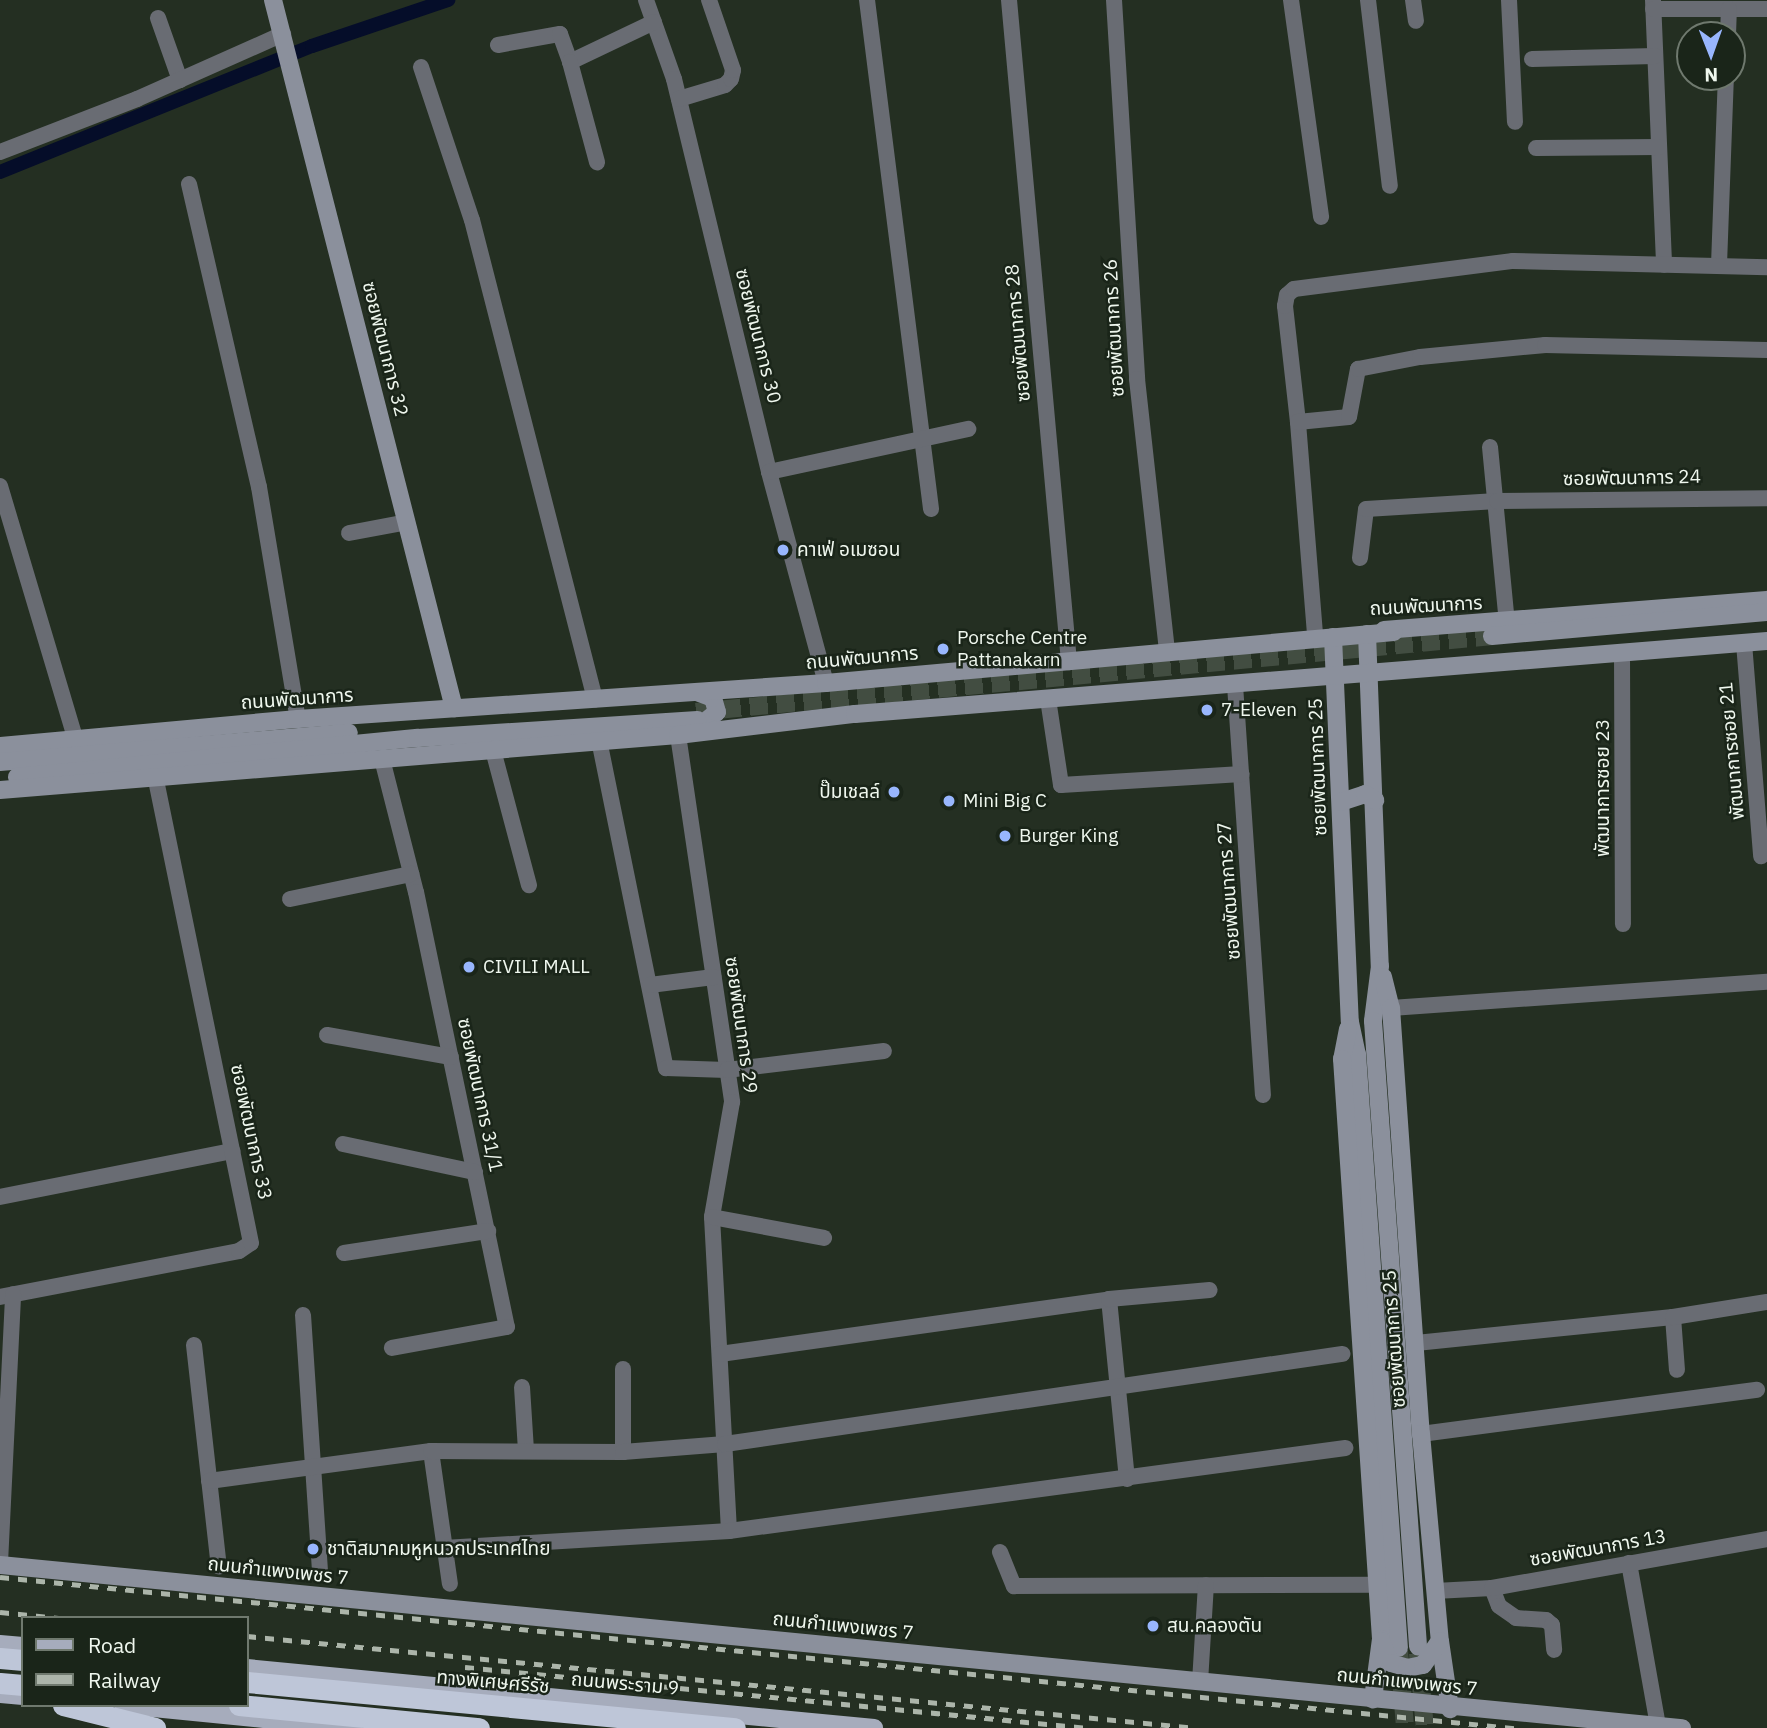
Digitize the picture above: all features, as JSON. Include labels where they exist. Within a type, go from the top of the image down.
[{"type":"highway","points":[[0,1658],[21,1660]]},
{"type":"highway","points":[[0,1682],[21,1685]]},
{"type":"highway","name":"ทางพิเศษศรีรัช","points":[[248,1682],[735,1728]]},
{"type":"highway","points":[[248,1706],[479,1728]]},
{"type":"highway","points":[[71,1707],[155,1728]]},
{"type":"main road","name":"ซอยพัฒนาการ 32","points":[[274,0],[454,708]]},
{"type":"main road","name":"ถนนพัฒนาการ","points":[[0,779],[418,738],[691,724],[1369,674],[1496,638],[1767,600]]},
{"type":"main road","name":"ถนนพัฒนาการ","points":[[1496,638],[1767,612]]},
{"type":"main road","name":"ถนนพัฒนาการ","points":[[1496,638],[1767,623]]},
{"type":"main road","name":"ถนนพัฒนาการ","points":[[0,746],[298,719],[699,692],[1069,662],[1324,636],[1394,632],[1496,638],[1622,653],[1767,641]]},
{"type":"main road","points":[[1324,636],[1394,632]]},
{"type":"main road","name":"ซอยพัฒนาการ 25","points":[[1367,634],[1380,966],[1374,1021],[1381,1168],[1418,1646]]},
{"type":"main road","name":"ซอยพัฒนาการ 25","points":[[1324,636],[1336,677],[1350,1022],[1357,1054],[1399,1648]]},
{"type":"main road","points":[[691,724],[717,712],[713,698],[699,692]]},
{"type":"main road","name":"ถนนพัฒนาการ","points":[[0,790],[599,740],[691,724]]},
{"type":"main road","name":"ถนนพัฒนาการ","points":[[0,762],[417,727],[691,724]]},
{"type":"main road","points":[[1341,802],[1365,794],[1375,800]]},
{"type":"main road","name":"ซอยพัฒนาการ 25","points":[[1380,966],[1391,1009],[1421,1434],[1440,1641],[1450,1709]]},
{"type":"main road","name":"ซอยพัฒนาการ 25","points":[[1350,1022],[1342,1059],[1381,1639],[1373,1699]]},
{"type":"main road","name":"ถนนกำแพงเพชร 7","points":[[0,1564],[1373,1699],[1450,1709],[1682,1728]]},
{"type":"main road","points":[[1381,1639],[1384,1655],[1407,1668],[1423,1665],[1440,1641]]},
{"type":"main road","points":[[0,1644],[21,1646]]},
{"type":"main road","name":"ถนนพระราม 9","points":[[248,1668],[874,1728]]},
{"type":"main road","points":[[0,1694],[21,1696]]},
{"type":"main road","points":[[144,1707],[354,1728]]},
{"type":"street","name":"ซอยพัฒนาการ 30","points":[[646,0],[679,99],[769,472],[826,682]]},
{"type":"street","points":[[679,99],[724,85],[731,79],[733,70],[709,0]]},
{"type":"street","points":[[867,0],[930,509]]},
{"type":"street","name":"ซอยพัฒนาการ 28","points":[[1009,0],[1069,662]]},
{"type":"street","name":"ซอยพัฒนาการ 26","points":[[1114,0],[1137,379],[1167,652]]},
{"type":"street","points":[[1291,0],[1321,217]]},
{"type":"street","points":[[1367,0],[1390,186]]},
{"type":"street","points":[[1413,0],[1416,21]]},
{"type":"street","points":[[1509,0],[1515,121]]},
{"type":"street","points":[[1664,265],[1653,5],[1767,9]]},
{"type":"street","points":[[1729,9],[1729,21]]},
{"type":"street","points":[[158,18],[180,80]]},
{"type":"street","points":[[570,62],[654,22]]},
{"type":"street","points":[[498,46],[560,34],[597,162]]},
{"type":"street","points":[[1,150],[284,38]]},
{"type":"street","points":[[1532,58],[1655,56]]},
{"type":"street","points":[[421,67],[471,220],[595,699]]},
{"type":"street","points":[[1719,265],[1725,91]]},
{"type":"street","points":[[1536,148],[1659,147]]},
{"type":"street","points":[[189,184],[259,487],[298,719]]},
{"type":"street","points":[[1324,636],[1285,306],[1287,295],[1294,289],[1513,261],[1767,267]]},
{"type":"street","points":[[1298,422],[1349,417],[1358,369],[1420,357],[1545,345],[1767,350]]},
{"type":"street","points":[[769,472],[921,436],[968,429]]},
{"type":"street","points":[[1490,447],[1497,501],[1496,638]]},
{"type":"street","points":[[0,486],[75,738]]},
{"type":"street","name":"ซอยพัฒนาการ 24","points":[[1360,558],[1364,509],[1497,501],[1767,498]]},
{"type":"street","points":[[349,533],[407,522]]},
{"type":"street","name":"พัฒนาการซอย 21","points":[[1744,643],[1761,769],[1762,856]]},
{"type":"street","name":"พัฒนาการซอย 23","points":[[1622,653],[1623,924]]},
{"type":"street","name":"ซอยพัฒนาการ 27","points":[[1235,685],[1264,1095]]},
{"type":"street","points":[[1048,699],[1061,785],[1242,774]]},
{"type":"street","name":"ซอยพัฒนาการ 29","points":[[691,724],[713,977],[732,1102],[712,1217],[729,1531]]},
{"type":"street","points":[[599,740],[666,1068],[727,1070],[884,1051]]},
{"type":"street","points":[[493,750],[529,885]]},
{"type":"street","name":"ซอยพัฒนาการ 31/1","points":[[382,759],[411,874],[507,1326],[392,1348]]},
{"type":"street","name":"ซอยพัฒนาการ 33","points":[[7,1296],[239,1251],[251,1243],[251,1231],[156,779]]},
{"type":"street","points":[[289,899],[411,874]]},
{"type":"street","points":[[650,985],[713,977]]},
{"type":"street","points":[[1391,1009],[1767,982]]},
{"type":"street","points":[[327,1035],[451,1057]]},
{"type":"street","points":[[343,1144],[475,1172]]},
{"type":"street","points":[[0,1196],[233,1151]]},
{"type":"street","points":[[712,1217],[824,1238]]},
{"type":"street","points":[[344,1253],[488,1231]]},
{"type":"street","points":[[720,1354],[1109,1299],[1210,1290]]},
{"type":"street","points":[[0,1564],[7,1296]]},
{"type":"street","points":[[1109,1299],[1127,1479]]},
{"type":"street","points":[[1416,1343],[1673,1317],[1767,1302]]},
{"type":"street","points":[[303,1315],[320,1572]]},
{"type":"street","points":[[1673,1317],[1677,1370]]},
{"type":"street","points":[[194,1346],[219,1567]]},
{"type":"street","points":[[209,1481],[431,1451],[622,1452],[724,1444],[1342,1354]]},
{"type":"street","points":[[622,1452],[623,1369]]},
{"type":"street","points":[[522,1387],[526,1451]]},
{"type":"street","points":[[1421,1434],[1757,1391]]},
{"type":"street","points":[[444,1548],[729,1531],[1345,1448]]},
{"type":"street","points":[[431,1451],[450,1584]]},
{"type":"street","name":"ซอยพัฒนาการ 13","points":[[1435,1591],[1492,1588],[1767,1538]]},
{"type":"street","points":[[1000,1552],[1014,1586],[1376,1585]]},
{"type":"street","points":[[1629,1563],[1658,1726]]},
{"type":"street","points":[[1200,1682],[1206,1585]]},
{"type":"street","points":[[1492,1588],[1499,1606],[1516,1618],[1546,1620],[1552,1625],[1553,1650]]},
{"type":"waterway","points":[[0,172],[312,46],[448,0]]},
{"type":"tunnel","points":[[696,712],[1492,636]]},
{"type":"tunnel","points":[[1399,1651],[1405,1728]]},
{"type":"tunnel","points":[[1418,1653],[1425,1728]]},
{"type":"railway","points":[[0,1577],[1514,1728]]},
{"type":"railway","points":[[0,1612],[39,1616]]},
{"type":"railway","points":[[248,1636],[1197,1728]]},
{"type":"railway","points":[[465,1667],[1088,1728]]},
{"type":"place","name":"คาเฟ่ อเมซอน","points":[[783,550]]},
{"type":"place","name":"Porsche Centre Pattanakarn","points":[[943,649]]},
{"type":"place","name":"7-Eleven","points":[[1207,710]]},
{"type":"place","name":"ปั๊มเชลล์","points":[[894,792]]},
{"type":"place","name":"Mini Big C","points":[[949,801]]},
{"type":"place","name":"Burger King","points":[[1005,836]]},
{"type":"place","name":"CIVILI MALL","points":[[469,967]]},
{"type":"place","name":"ชาติสมาคมหูหนวกประเทศไทย","points":[[313,1549]]},
{"type":"place","name":"สน.คลองตัน","points":[[1153,1626]]}]
